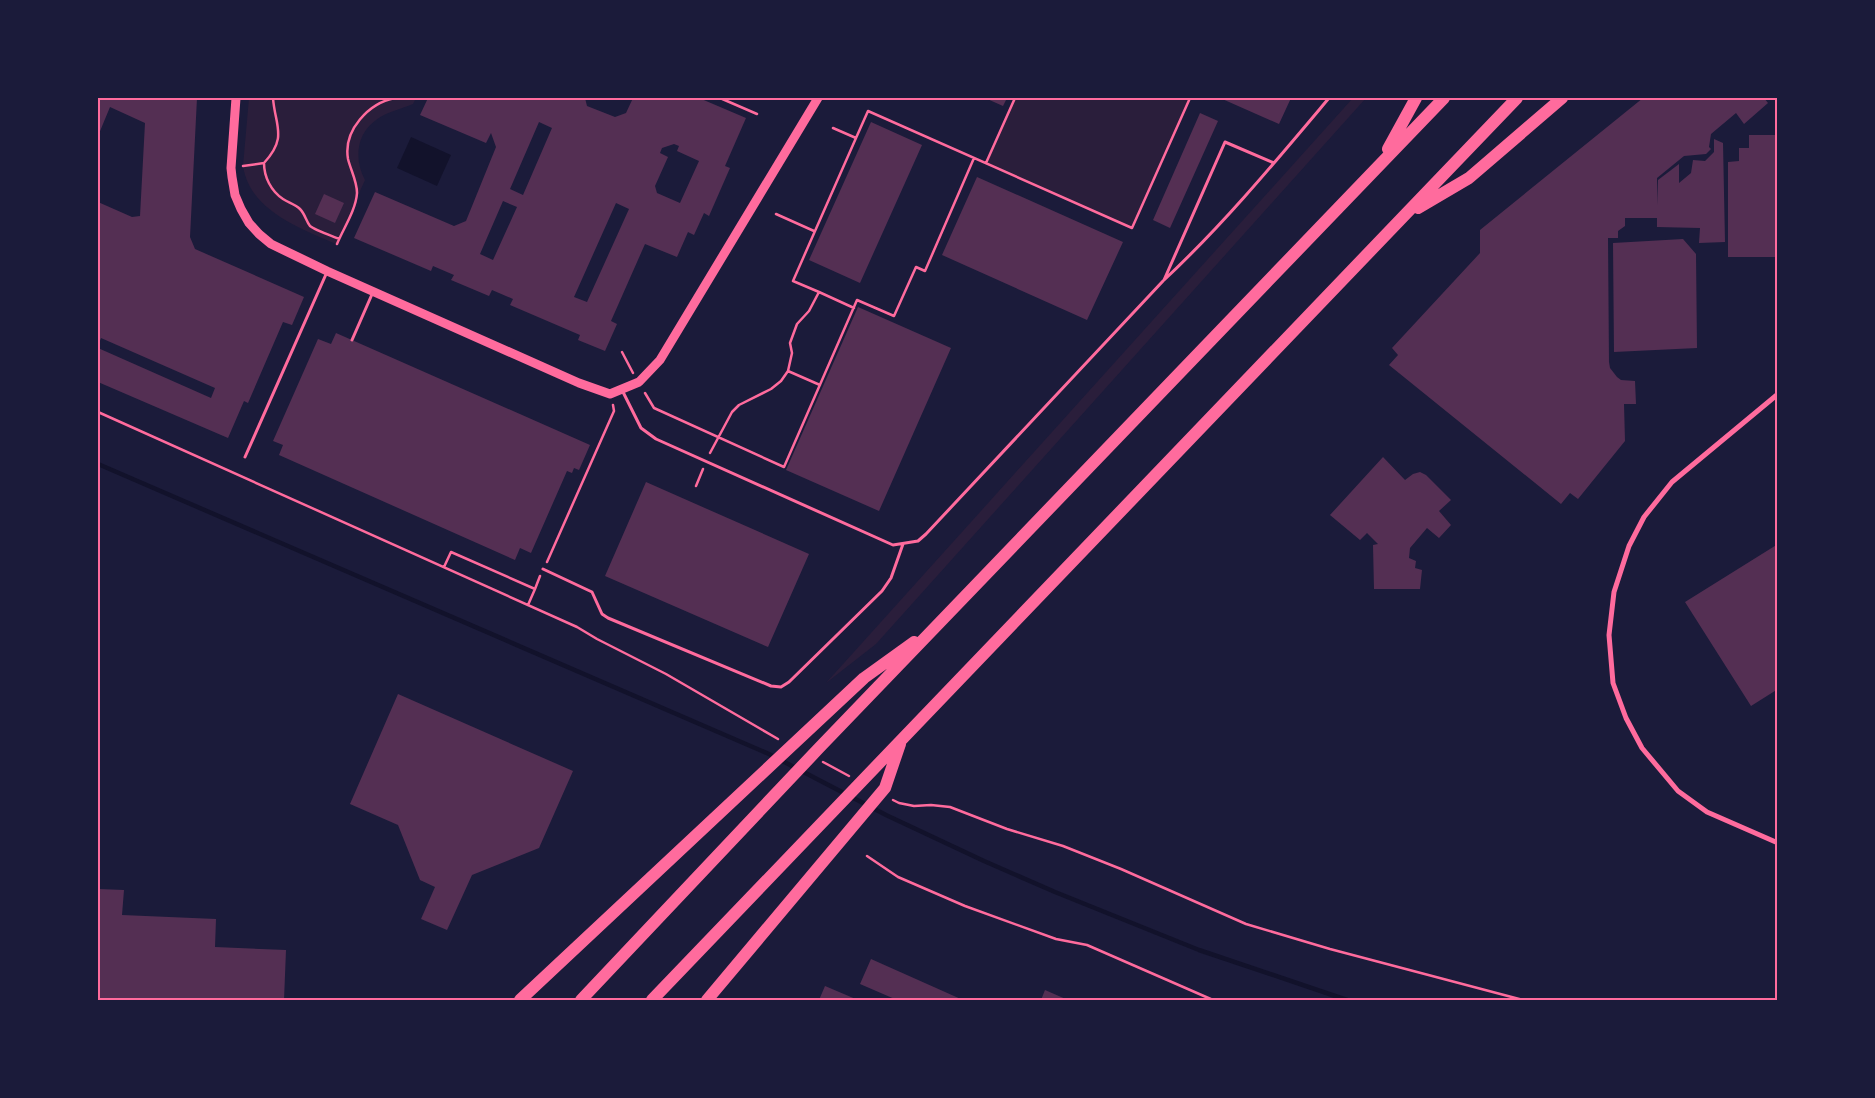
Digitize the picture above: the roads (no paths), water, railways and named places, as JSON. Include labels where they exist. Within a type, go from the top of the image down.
[{"type":"highway","points":[[1380,164],[1416,98]]},
{"type":"highway","points":[[581,1000],[1444,98]]},
{"type":"highway","points":[[652,1000],[1517,98]]},
{"type":"highway","points":[[1404,216],[1469,178],[1562,98]]},
{"type":"highway","points":[[520,1000],[864,678],[940,623]]},
{"type":"highway","points":[[708,1000],[886,788],[900,742]]},
{"type":"street","points":[[236,98],[231,168],[235,194],[249,223],[271,244],[327,271],[579,383],[610,394],[639,382],[660,360],[818,98]]},
{"type":"street","points":[[1778,394],[1672,482],[1644,517],[1629,546],[1614,592],[1609,635],[1613,683],[1626,718],[1642,748],[1678,790],[1708,812],[1778,843]]},
{"type":"lane","points":[[621,390],[641,428],[656,439],[893,545],[918,541],[1185,260],[1274,163],[1329,98]]},
{"type":"lane","points":[[1163,281],[1225,142],[1274,163]]},
{"type":"lane","points":[[244,457],[327,271]]},
{"type":"lane","points":[[352,340],[374,292]]},
{"type":"lane","points":[[543,569],[592,592],[602,614],[608,618],[771,686],[781,687],[789,682],[882,591],[891,578],[903,544]]},
{"type":"waterway","points":[[98,464],[769,754],[886,815],[1055,892],[1199,950],[1347,1000]]}]
